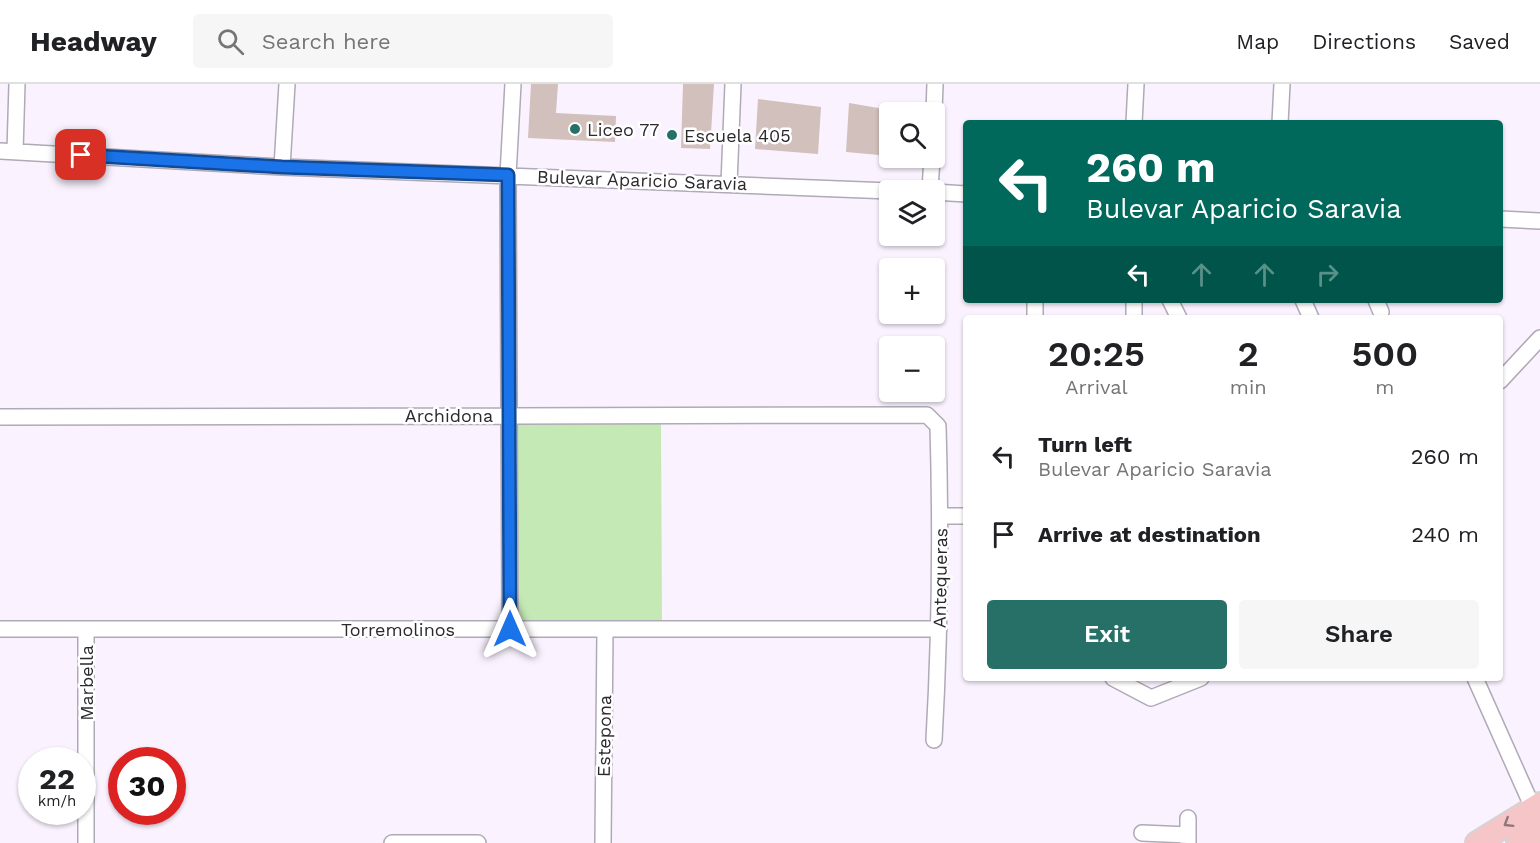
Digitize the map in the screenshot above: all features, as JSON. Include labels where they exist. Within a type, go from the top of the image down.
[{"type":"highway","points":[[1477,843],[1538,813]]},
{"type":"highway","points":[[1518,843],[1538,813]]},
{"type":"street","points":[[7,151],[16,84]]},
{"type":"street","points":[[282,167],[287,84]]},
{"type":"street","points":[[510,629],[508,175],[513,84]]},
{"type":"street","points":[[729,184],[733,84]]},
{"type":"street","points":[[934,102],[935,84]]},
{"type":"street","points":[[1134,120],[1136,84]]},
{"type":"street","points":[[1280,120],[1282,84]]},
{"type":"street","name":"Bulevar Aparicio Saravia","points":[[7,151],[282,167],[879,190]]},
{"type":"street","points":[[945,193],[963,194]]},
{"type":"street","points":[[1503,219],[1540,220]]},
{"type":"street","points":[[1503,378],[1540,338]]},
{"type":"street","name":"Archidona","points":[[0,417],[920,413],[932,418]]},
{"type":"street","name":"Antequeras","points":[[932,418],[938,426],[940,516],[939,629],[934,740]]},
{"type":"street","points":[[940,516],[963,516]]},
{"type":"street","name":"Torremolinos","points":[[0,629],[86,631],[939,629]]},
{"type":"street","name":"Estepona","points":[[603,843],[605,630]]},
{"type":"street","name":"Marbella","points":[[86,631],[86,843]]},
{"type":"street","points":[[1118,681],[1142,696],[1156,698],[1194,681]]},
{"type":"street","points":[[1475,681],[1538,813]]},
{"type":"street","points":[[1142,833],[1188,839],[1188,818]]},
{"type":"street","points":[[392,843],[478,843]]},
{"type":"green space","points":[[661,419],[662,624],[523,624],[516,618],[517,425],[522,421]]},
{"type":"building","points":[[531,84],[558,84],[556,113],[616,116],[615,142],[528,138]]},
{"type":"building","points":[[683,84],[714,84],[710,149],[681,148]]},
{"type":"building","points":[[758,99],[821,107],[818,154],[755,149]]},
{"type":"building","points":[[849,103],[879,108],[879,155],[846,152]]},
{"type":"place","name":"Liceo 77","points":[[575,129]]},
{"type":"place","name":"Escuela 405","points":[[672,135]]},
{"type":"route","points":[[81,155],[282,167],[508,175],[510,629]]}]
